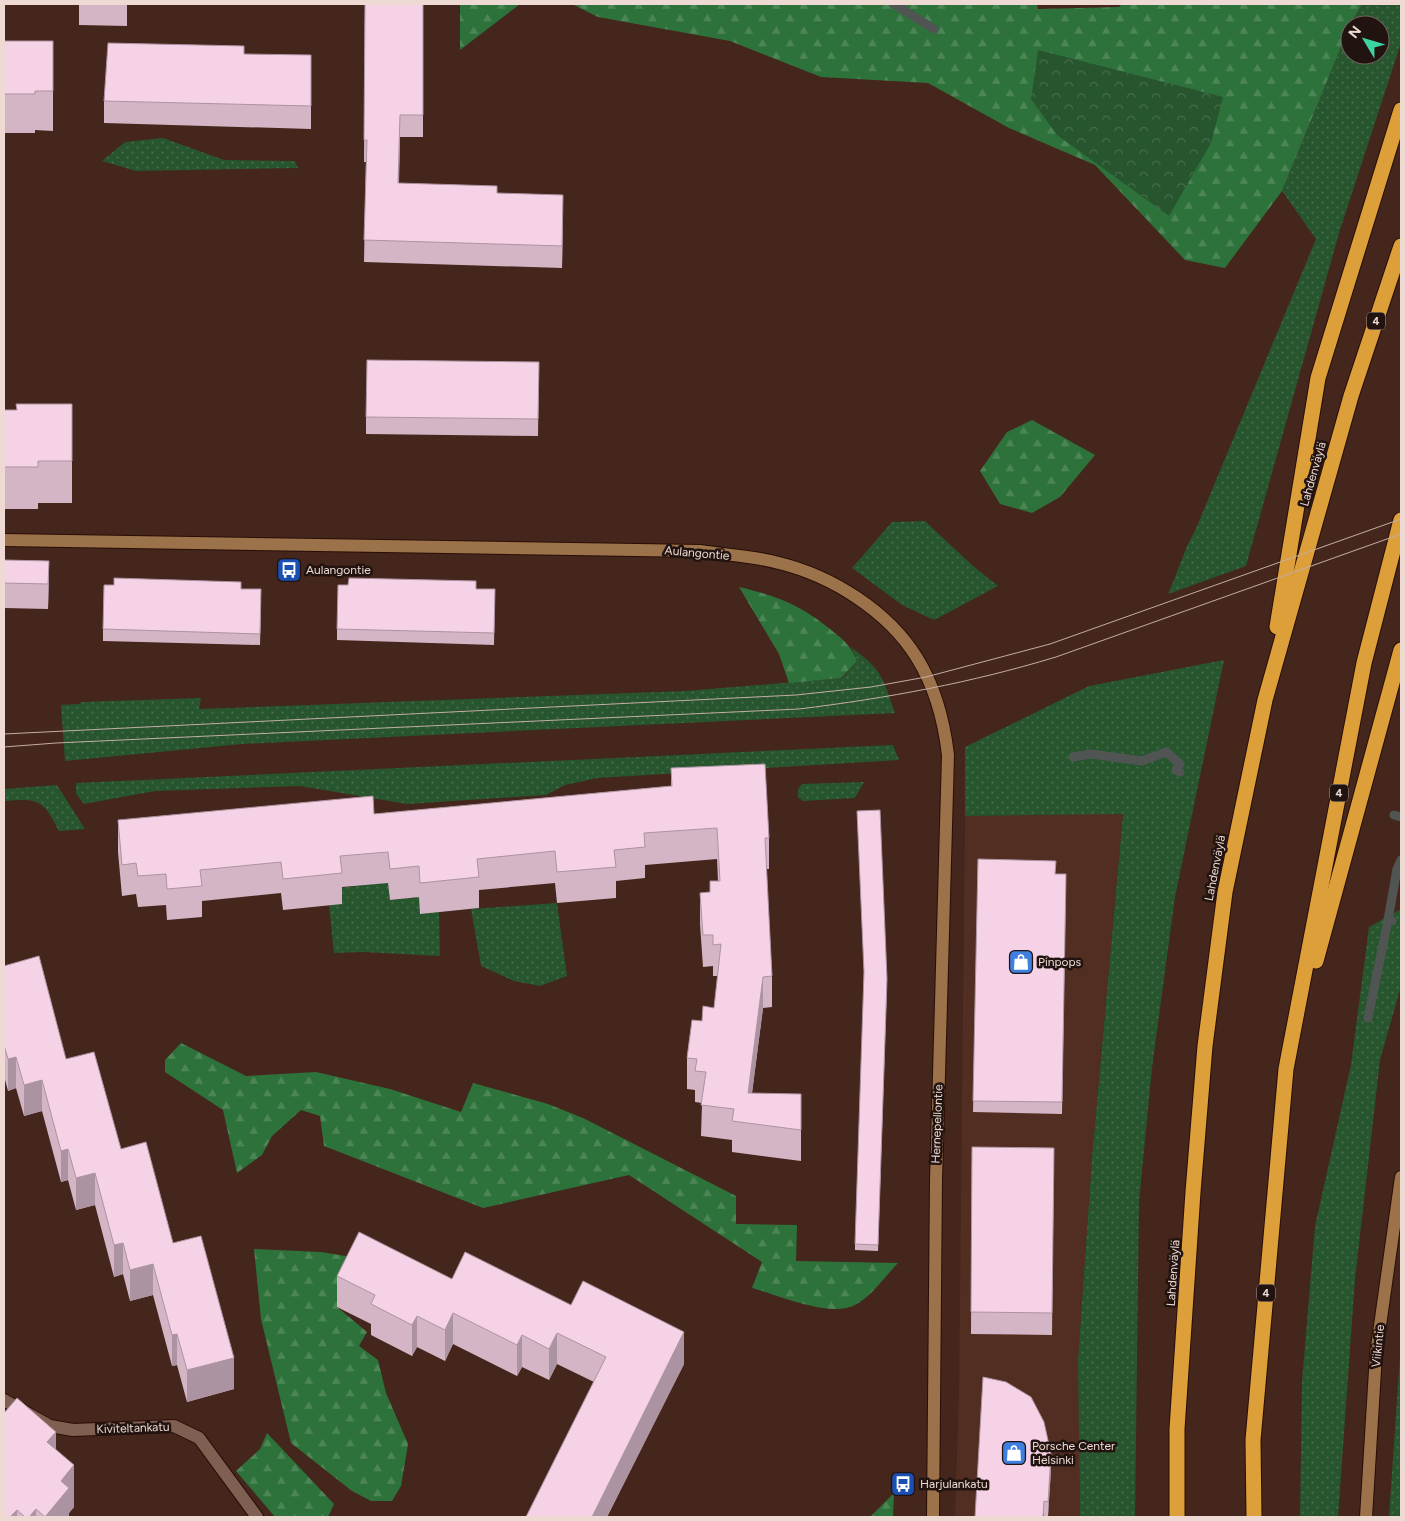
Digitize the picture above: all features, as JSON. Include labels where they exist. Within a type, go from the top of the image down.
[{"type":"highway","points":[[1265,700],[1318,378],[1401,110]]},
{"type":"highway","name":"Lahdenväylä","points":[[1177,1517],[1177,1429],[1205,1046],[1225,892],[1265,700],[1351,396],[1401,246]]},
{"type":"highway","name":"4","points":[[1254,1517],[1253,1440],[1286,1069],[1364,663],[1401,520]]},
{"type":"highway","points":[[1286,1069],[1401,650]]},
{"type":"street","name":"Aulangontie","points":[[4,540],[681,551],[779,563],[833,583],[868,607],[898,634],[917,658],[938,704],[945,731]]},
{"type":"street","name":"Hernepellontie","points":[[933,1517],[936,1180],[948,755],[945,731]]},
{"type":"street","name":"Viikintie","points":[[1366,1517],[1376,1354],[1401,1177]]},
{"type":"street","name":"Kiviteltankatu","points":[[4,1400],[50,1426],[73,1430],[174,1426],[199,1438],[258,1517]]},
{"type":"shaded area","points":[[1123,813],[1092,1158],[1078,1360],[1080,1517],[955,1517],[959,1391],[965,816]]},
{"type":"green space","points":[[460,4],[520,4],[460,50]]},
{"type":"green space","points":[[572,4],[1037,4],[1038,9],[1119,7],[1122,4],[1362,4],[1356,15],[1340,15],[1340,49],[1282,191],[1225,268],[1185,260],[1095,165],[1009,128],[928,83],[821,77],[730,41],[598,17]]},
{"type":"green space","points":[[1362,4],[1401,4],[1401,43],[1339,233],[1246,566],[1168,594],[1316,239],[1282,191],[1340,49],[1340,65],[1390,65],[1390,15],[1356,15]]},
{"type":"green space","points":[[1038,50],[1223,97],[1211,143],[1169,216],[1057,135],[1031,99]]},
{"type":"green space","points":[[163,138],[224,160],[295,161],[298,168],[136,171],[102,161],[125,142]]},
{"type":"green space","points":[[1032,420],[1095,455],[1060,497],[1032,513],[1000,504],[980,471],[1007,432]]},
{"type":"green space","points":[[925,521],[973,566],[998,586],[934,620],[902,605],[852,568],[892,522]]},
{"type":"green space","points":[[739,587],[787,602],[808,613],[842,639],[852,650],[857,661],[841,678],[789,683],[779,654]]},
{"type":"green space","points":[[851,647],[870,662],[880,675],[895,713],[242,744],[65,761],[61,705],[79,704],[82,702],[201,698],[199,709],[686,691],[842,678],[857,661]]},
{"type":"green space","points":[[1224,660],[1175,897],[1152,1068],[1139,1202],[1135,1517],[1080,1517],[1078,1360],[1092,1158],[1123,814],[965,816],[965,747],[1089,686]]},
{"type":"green space","points":[[893,745],[899,760],[598,778],[565,785],[546,795],[407,804],[300,786],[155,791],[84,804],[76,794],[76,783]]},
{"type":"green space","points":[[864,782],[855,798],[803,801],[798,797],[798,789],[802,784]]},
{"type":"green space","points":[[57,785],[85,829],[59,831],[48,812],[38,803],[25,800],[4,801],[4,789]]},
{"type":"green space","points":[[387,874],[390,900],[419,897],[439,912],[440,956],[363,952],[334,953],[329,905],[340,888],[370,884]]},
{"type":"green space","points":[[557,903],[567,976],[540,986],[514,981],[481,966],[471,909]]},
{"type":"green space","points":[[1401,909],[1401,986],[1380,1060],[1355,1279],[1338,1517],[1300,1517],[1302,1382],[1315,1226],[1351,1065],[1369,927]]},
{"type":"green space","points":[[181,1043],[246,1076],[316,1072],[390,1089],[461,1112],[473,1083],[548,1104],[583,1118],[736,1196],[736,1224],[797,1225],[796,1261],[898,1263],[866,1298],[853,1306],[843,1309],[830,1309],[803,1304],[752,1288],[762,1262],[629,1175],[483,1208],[324,1146],[320,1116],[301,1110],[272,1136],[262,1155],[237,1173],[223,1110],[165,1072],[165,1060]]},
{"type":"green space","points":[[254,1249],[321,1252],[358,1258],[337,1307],[367,1332],[359,1346],[378,1360],[386,1393],[408,1444],[401,1486],[392,1501],[371,1501],[352,1491],[291,1443],[261,1319]]},
{"type":"green space","points":[[1401,1344],[1401,1517],[1389,1517],[1400,1356]]},
{"type":"green space","points":[[267,1433],[334,1504],[328,1517],[275,1517],[236,1471],[260,1449]]},
{"type":"green space","points":[[894,1493],[893,1517],[870,1517]]},
{"type":"building","points":[[365,4],[423,4],[423,115],[400,115],[398,183],[497,186],[497,193],[563,195],[562,246],[364,240],[367,140],[364,140]]},
{"type":"building","points":[[4,41],[53,41],[53,91],[35,91],[35,94],[4,94]]},
{"type":"building","points":[[108,43],[244,46],[244,54],[311,55],[311,106],[104,101]]},
{"type":"building","points":[[367,360],[539,362],[538,419],[366,417]]},
{"type":"building","points":[[16,404],[72,404],[72,461],[38,461],[38,467],[4,467],[4,410],[17,410]]},
{"type":"building","points":[[4,560],[49,561],[48,584],[4,583]]},
{"type":"building","points":[[114,578],[241,582],[241,589],[261,589],[260,634],[103,629],[104,585],[114,585]]},
{"type":"building","points":[[349,578],[476,581],[476,589],[495,589],[494,633],[337,629],[338,585],[348,585]]},
{"type":"building","points":[[765,764],[769,838],[765,838],[772,976],[763,977],[748,1093],[801,1094],[801,1130],[732,1121],[734,1109],[701,1105],[706,1072],[695,1071],[697,1059],[687,1058],[692,1020],[702,1021],[703,1006],[714,1008],[721,944],[713,945],[713,935],[703,935],[700,893],[710,892],[710,881],[720,881],[717,828],[644,833],[645,847],[614,850],[616,867],[557,872],[555,851],[477,859],[479,877],[420,883],[419,866],[390,869],[388,852],[340,856],[342,873],[283,879],[281,862],[200,870],[202,886],[167,889],[166,874],[138,876],[136,863],[122,865],[118,820],[373,796],[374,814],[672,786],[671,768]]},
{"type":"building","points":[[880,810],[887,979],[878,1245],[855,1244],[864,972],[857,811]]},
{"type":"building","name":"Pinpops","points":[[978,859],[1056,861],[1055,874],[1066,874],[1062,1102],[973,1101]]},
{"type":"building","points":[[39,956],[66,1059],[94,1052],[121,1149],[146,1142],[173,1243],[201,1236],[234,1358],[187,1370],[177,1334],[172,1335],[153,1264],[130,1270],[123,1243],[114,1245],[95,1173],[76,1178],[68,1149],[61,1151],[42,1080],[24,1085],[16,1057],[8,1059],[4,1045],[4,966]]},
{"type":"building","points":[[972,1147],[1054,1148],[1052,1313],[971,1312]]},
{"type":"building","points":[[359,1232],[452,1279],[465,1252],[571,1305],[583,1281],[684,1332],[592,1517],[526,1517],[606,1357],[557,1333],[549,1349],[522,1335],[517,1345],[453,1313],[445,1330],[417,1316],[412,1325],[371,1304],[375,1295],[337,1276]]},
{"type":"building","name":"Porsche Center Helsinki","points":[[983,1377],[1006,1382],[1031,1397],[1044,1422],[1051,1454],[1048,1502],[1044,1501],[1043,1517],[975,1517]]},
{"type":"building","points":[[17,1398],[56,1432],[47,1442],[74,1465],[61,1481],[69,1488],[45,1517],[36,1509],[29,1517],[25,1517],[17,1510],[10,1517],[4,1517],[4,1413]]},
{"type":"waterway","points":[[894,4],[934,29]]},
{"type":"waterway","points":[[1073,757],[1091,754],[1142,761],[1166,752],[1180,764],[1176,770],[1180,772]]},
{"type":"waterway","points":[[1394,815],[1401,817]]},
{"type":"waterway","points":[[1392,921],[1388,920],[1397,869],[1401,860]]},
{"type":"waterway","points":[[1368,1018],[1388,920]]},
{"type":"tram line","points":[[4,734],[796,695],[871,687],[926,677],[1050,644],[1401,519]]},
{"type":"tram line","points":[[4,747],[56,743],[799,709],[865,700],[929,689],[992,675],[1056,657],[1401,534]]},
{"type":"place","name":"Aulangontie","points":[[289,570]]},
{"type":"place","name":"Pinpops","points":[[1021,962]]},
{"type":"place","name":"Porsche Center Helsinki","points":[[1014,1453]]},
{"type":"place","name":"Harjulankatu","points":[[903,1484]]}]
